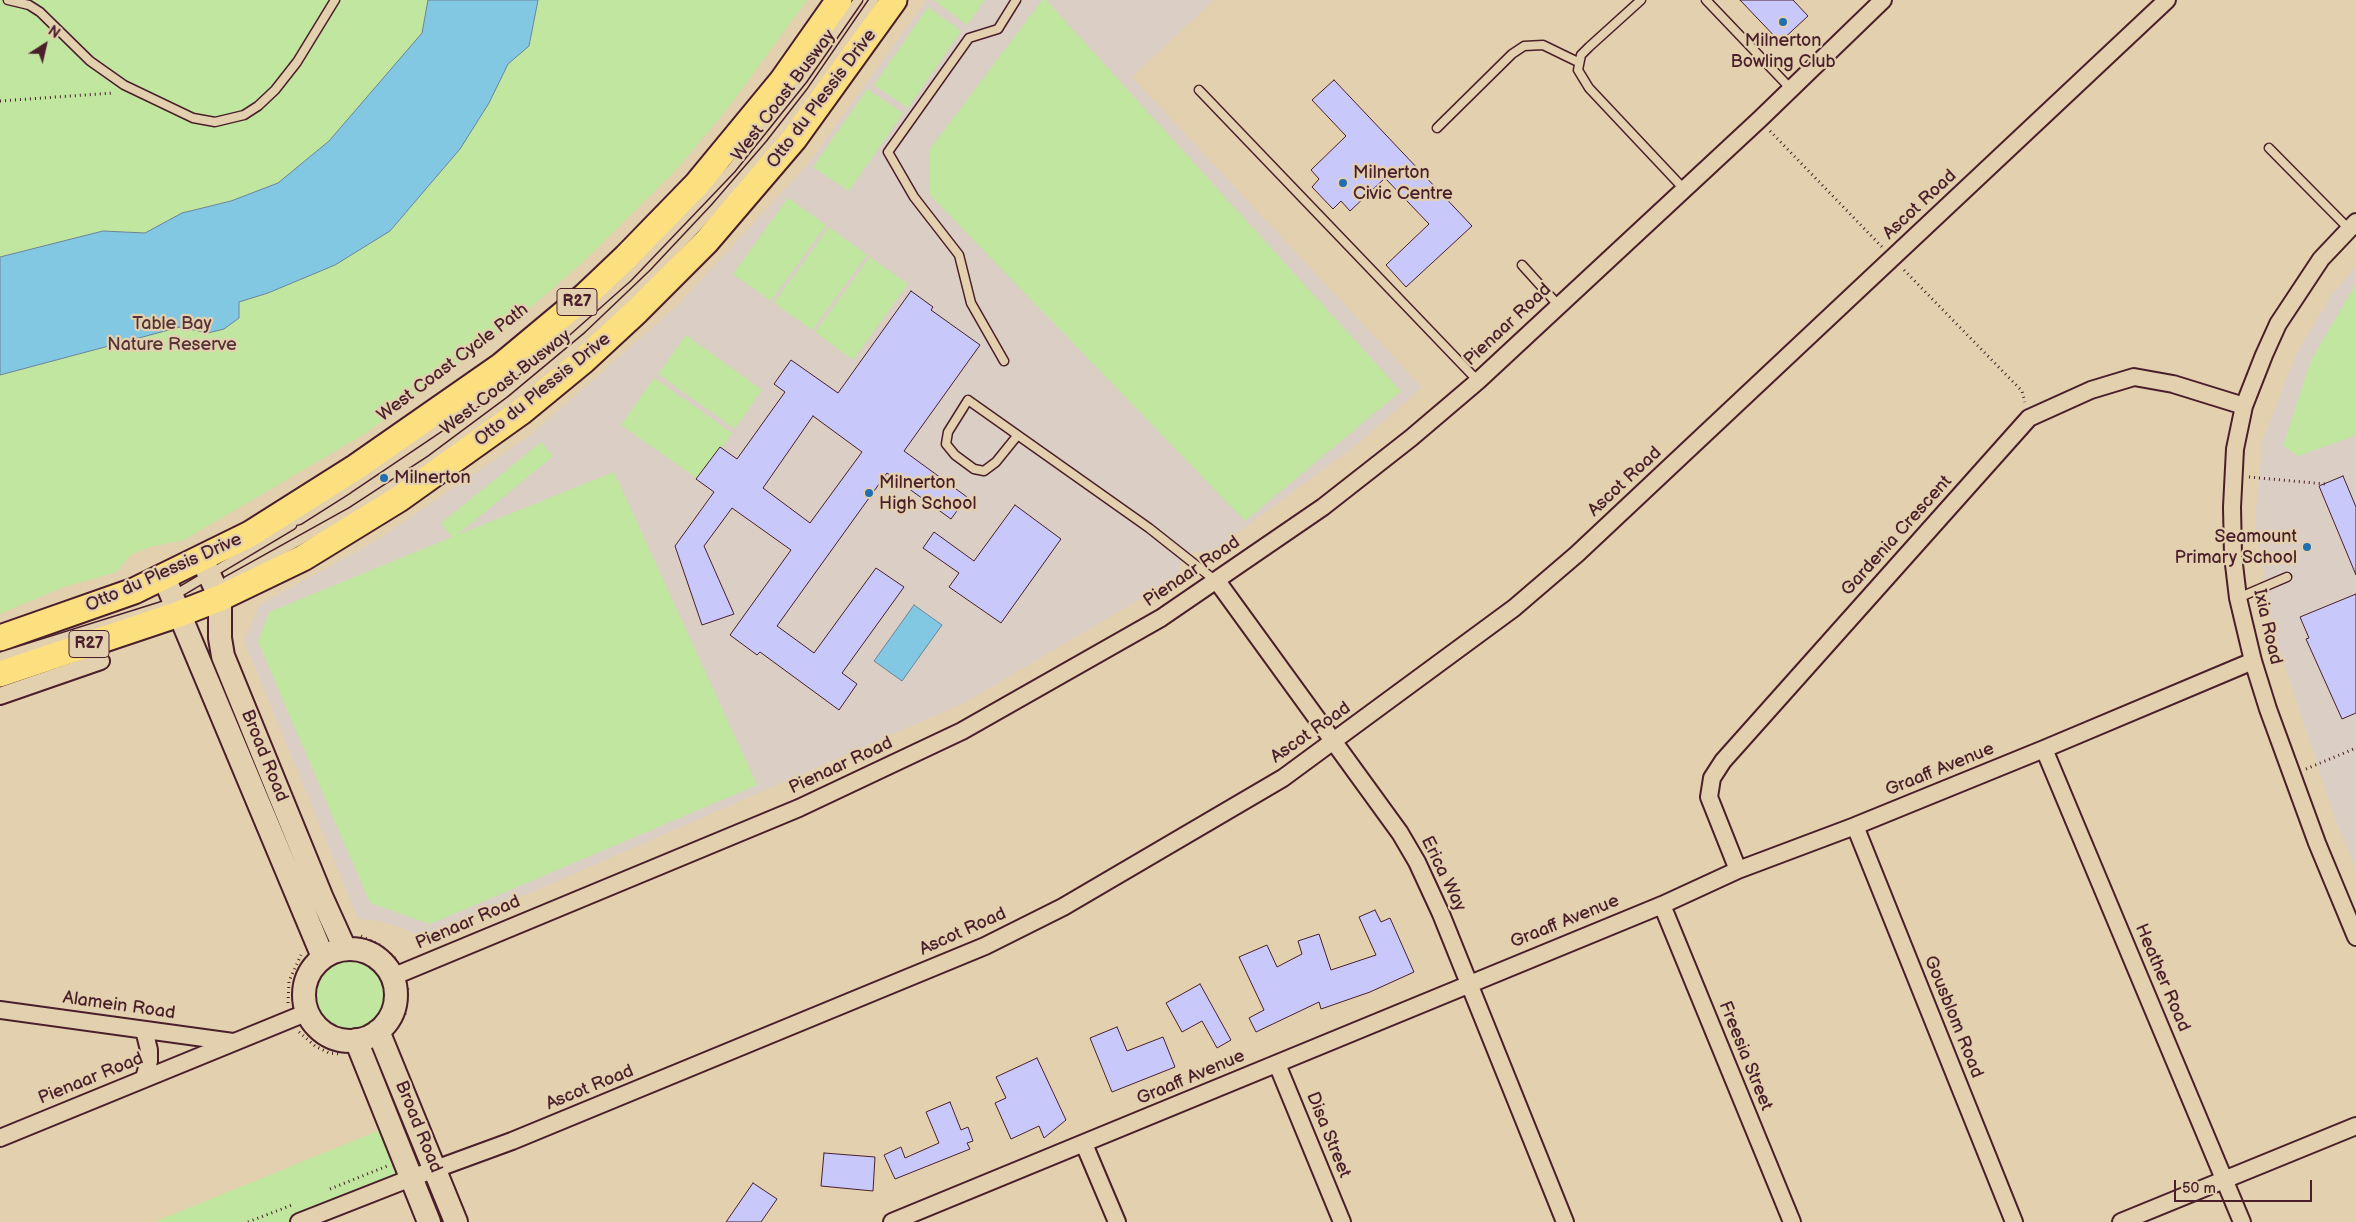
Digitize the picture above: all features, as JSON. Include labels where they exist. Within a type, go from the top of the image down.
[{"type":"main road","name":"Otto du Plessis Drive","points":[[0,638],[70,615],[173,599],[211,582],[250,534],[356,467],[501,366],[585,296],[697,184],[782,81],[839,0]]},
{"type":"main road","name":"Otto du Plessis Drive","points":[[0,674],[211,582],[303,558],[399,499],[521,412],[583,361],[663,285],[764,176],[818,108],[894,0]]},
{"type":"street","name":"Pienaar Road","points":[[392,977],[799,808],[962,731],[1106,652],[1217,581],[1323,507],[1411,438],[1478,381],[1884,0]]},
{"type":"street","name":"Ascot Road","points":[[299,1222],[407,1168],[436,1169],[512,1141],[985,946],[1063,907],[1283,778],[1514,608],[1577,554],[2167,0]]},
{"type":"street","name":"Ixia Road","points":[[2353,226],[2321,259],[2278,324],[2244,406],[2235,449],[2233,556],[2238,598],[2253,661],[2317,843],[2356,937]]},
{"type":"street","name":"Gardenia Crescent","points":[[1738,870],[1709,797],[1712,778],[1723,761],[2029,418],[2091,390],[2134,377],[2173,384],[2244,406]]},
{"type":"street","name":"Erica Way","points":[[1217,581],[1400,833],[1417,862],[1441,914],[1565,1222]]},
{"type":"street","name":"Broad Road","points":[[211,582],[223,656],[345,949]]},
{"type":"street","name":"Broad Road","points":[[173,599],[323,958]]},
{"type":"street","points":[[0,696],[101,660]]},
{"type":"street","name":"Graaff Avenue","points":[[894,1222],[1469,983],[1662,905],[1738,870],[1855,826],[2253,661]]},
{"type":"street","points":[[235,749],[258,742]]},
{"type":"street","name":"Heather Road","points":[[2044,749],[2242,1222]]},
{"type":"street","name":"Gousblom Road","points":[[1855,826],[2014,1222]]},
{"type":"street","name":"Freesia Street","points":[[1662,905],[1792,1222]]},
{"type":"street","points":[[345,949],[361,950],[373,955],[383,963],[392,977],[395,991],[395,1003],[388,1020],[378,1030],[356,1040],[338,1039],[327,1034],[317,1026],[308,1012],[304,999],[306,980],[312,969],[331,953],[345,949]]},
{"type":"street","name":"Alamein Road","points":[[0,1010],[234,1042]]},
{"type":"street","name":"Pienaar Road","points":[[0,1138],[308,1012]]},
{"type":"street","points":[[144,1030],[149,1050],[149,1061],[144,1078]]},
{"type":"street","name":"Broad Road","points":[[378,1030],[456,1222]]},
{"type":"street","name":"Broad Road","points":[[356,1040],[429,1222]]},
{"type":"street","name":"Disa Street","points":[[1277,1064],[1342,1222]]},
{"type":"street","points":[[2121,1222],[2356,1126]]},
{"type":"street","points":[[1084,1144],[1118,1222]]},
{"type":"lane","points":[[8,0],[29,6],[40,12],[90,61],[124,85],[181,113],[205,121],[223,121],[244,115],[258,106],[281,83],[297,62],[335,0]]},
{"type":"lane","name":"West Coast Busway","points":[[211,582],[480,400],[566,332],[627,278],[731,168],[803,79],[858,0]]},
{"type":"lane","name":"West Coast Busway","points":[[211,582],[351,512],[388,488],[510,401],[588,336],[653,274],[714,209],[771,143],[810,93],[874,0]]},
{"type":"lane","points":[[1004,360],[971,303],[959,255],[914,197],[888,152],[969,38],[998,29],[1016,0]]},
{"type":"lane","points":[[1641,0],[1588,47],[1578,62],[1581,78],[1684,189]]},
{"type":"lane","points":[[1706,0],[1791,89]]},
{"type":"lane","points":[[1438,128],[1512,54],[1524,46],[1543,45],[1578,62]]},
{"type":"lane","points":[[1199,90],[1478,381]]},
{"type":"lane","points":[[2269,148],[2353,226]]},
{"type":"lane","points":[[1522,265],[1559,306]]},
{"type":"lane","points":[[1017,436],[996,462],[984,471],[978,471],[968,464],[948,449],[946,444],[948,432],[968,400],[1149,528],[1217,581]]},
{"type":"lane","name":"West Coast Busway","points":[[250,534],[300,520]]},
{"type":"lane","points":[[2238,598],[2287,578]]},
{"type":"lane","points":[[0,657],[173,599]]},
{"type":"path","points":[[0,101],[111,94],[124,85]]},
{"type":"path","points":[[2234,475],[2325,484]]},
{"type":"path","points":[[2292,775],[2356,748]]},
{"type":"path","points":[[321,1193],[407,1168]]},
{"type":"path","points":[[248,1222],[296,1203]]},
{"type":"shaded area","name":"Milnerton High School","points":[[926,0],[1214,0],[1132,77],[1422,387],[1358,444],[1208,555],[1196,551],[1187,556],[1179,566],[1179,576],[964,703],[425,939],[405,929],[380,921],[358,919],[244,641],[259,605],[376,541],[529,436],[677,306],[808,164]]},
{"type":"shaded area","name":"Seamount Primary School","points":[[2356,266],[2356,870],[2335,819],[2271,624],[2255,521],[2262,442],[2296,354],[2332,294]]},
{"type":"green space","name":"Table Bay Nature Reserve","points":[[0,0],[807,0],[728,108],[675,171],[584,261],[521,316],[366,433],[184,540],[150,547],[130,555],[117,572],[61,588],[0,614]]},
{"type":"green space","points":[[934,0],[985,0],[967,25]]},
{"type":"green space","points":[[1042,0],[1046,0],[1401,391],[1245,521],[930,195],[930,149]]},
{"type":"green space","points":[[928,7],[961,31],[908,108],[874,85]]},
{"type":"green space","points":[[867,89],[903,113],[849,191],[813,167]]},
{"type":"green space","points":[[788,198],[826,225],[771,301],[733,274]]},
{"type":"green space","points":[[829,227],[867,255],[812,330],[774,303]]},
{"type":"green space","points":[[870,257],[908,284],[853,360],[815,332]]},
{"type":"green space","points":[[2356,284],[2356,435],[2298,456],[2283,446],[2311,360]]},
{"type":"green space","points":[[686,335],[762,390],[735,429],[658,374]]},
{"type":"green space","points":[[654,378],[732,433],[699,480],[621,425]]},
{"type":"green space","points":[[541,442],[553,456],[457,535],[614,472],[757,785],[430,924],[370,903],[258,642],[269,612],[452,537],[441,523]]},
{"type":"green space","points":[[350,960],[363,963],[375,970],[382,982],[385,995],[382,1008],[375,1020],[363,1027],[350,1030],[337,1027],[325,1020],[318,1008],[315,995],[318,982],[325,970],[337,963]]},
{"type":"green space","points":[[380,1055],[448,1222],[440,1222],[373,1058]]},
{"type":"green space","points":[[390,1126],[411,1178],[299,1222],[154,1222]]},
{"type":"water","points":[[428,0],[538,0],[529,46],[508,64],[489,103],[460,149],[390,231],[335,265],[268,293],[239,302],[239,318],[224,329],[208,333],[180,327],[0,375],[0,257],[103,231],[145,233],[182,213],[231,201],[278,183],[329,141],[422,33]]},
{"type":"water","points":[[914,605],[942,625],[902,681],[874,661]]},
{"type":"building","name":"Milnerton Bowling Club","points":[[1740,0],[1793,0],[1808,16],[1780,42]]},
{"type":"building","name":"Milnerton Civic Centre","points":[[1334,80],[1472,226],[1406,287],[1386,265],[1429,224],[1385,178],[1350,211],[1341,201],[1333,209],[1312,187],[1319,179],[1311,170],[1346,136],[1312,100]]},
{"type":"building","name":"Milnerton High School","points":[[911,291],[933,307],[931,310],[980,345],[904,451],[967,497],[951,519],[887,473],[777,626],[814,653],[876,568],[904,587],[842,673],[857,684],[839,710],[760,652],[757,655],[730,635],[791,550],[732,508],[704,546],[734,614],[702,625],[675,546],[714,492],[696,479],[720,447],[737,459],[785,392],[774,384],[791,360],[838,393]],"holes":[[[813,416],[862,452],[810,523],[763,488]]]},
{"type":"building","points":[[2343,476],[2356,507],[2356,575],[2319,486]]},
{"type":"building","points":[[1015,505],[1061,539],[1001,623],[949,587],[959,573],[923,548],[934,532],[974,561]]},
{"type":"building","points":[[2356,594],[2356,713],[2342,719],[2306,639],[2309,638],[2300,617]]},
{"type":"building","points":[[1375,910],[1381,922],[1390,918],[1414,972],[1370,992],[1321,1009],[1319,1002],[1256,1032],[1249,1018],[1264,1010],[1239,957],[1267,945],[1277,967],[1302,954],[1298,941],[1319,934],[1331,970],[1376,955],[1359,917]]},
{"type":"building","points":[[1200,984],[1231,1040],[1217,1048],[1202,1021],[1182,1032],[1166,1003]]},
{"type":"building","points":[[1117,1027],[1127,1051],[1163,1037],[1175,1067],[1112,1092],[1090,1038]]},
{"type":"building","points":[[1037,1058],[1066,1120],[1044,1138],[1039,1126],[1011,1139],[995,1103],[1006,1098],[996,1077]]},
{"type":"building","points":[[950,1102],[961,1130],[968,1127],[973,1141],[967,1143],[970,1149],[895,1179],[884,1155],[901,1147],[905,1158],[939,1143],[926,1112]]},
{"type":"building","points":[[824,1153],[875,1157],[873,1191],[821,1186]]},
{"type":"building","points":[[753,1183],[777,1199],[761,1222],[726,1222]]},
{"type":"place","name":"Milnerton Bowling Club","points":[[1783,22]]},
{"type":"place","name":"Milnerton Civic Centre","points":[[1343,183]]},
{"type":"place","name":"Milnerton","points":[[384,478]]},
{"type":"place","name":"Milnerton High School","points":[[869,493]]},
{"type":"place","name":"Seamount Primary School","points":[[2307,547]]}]
